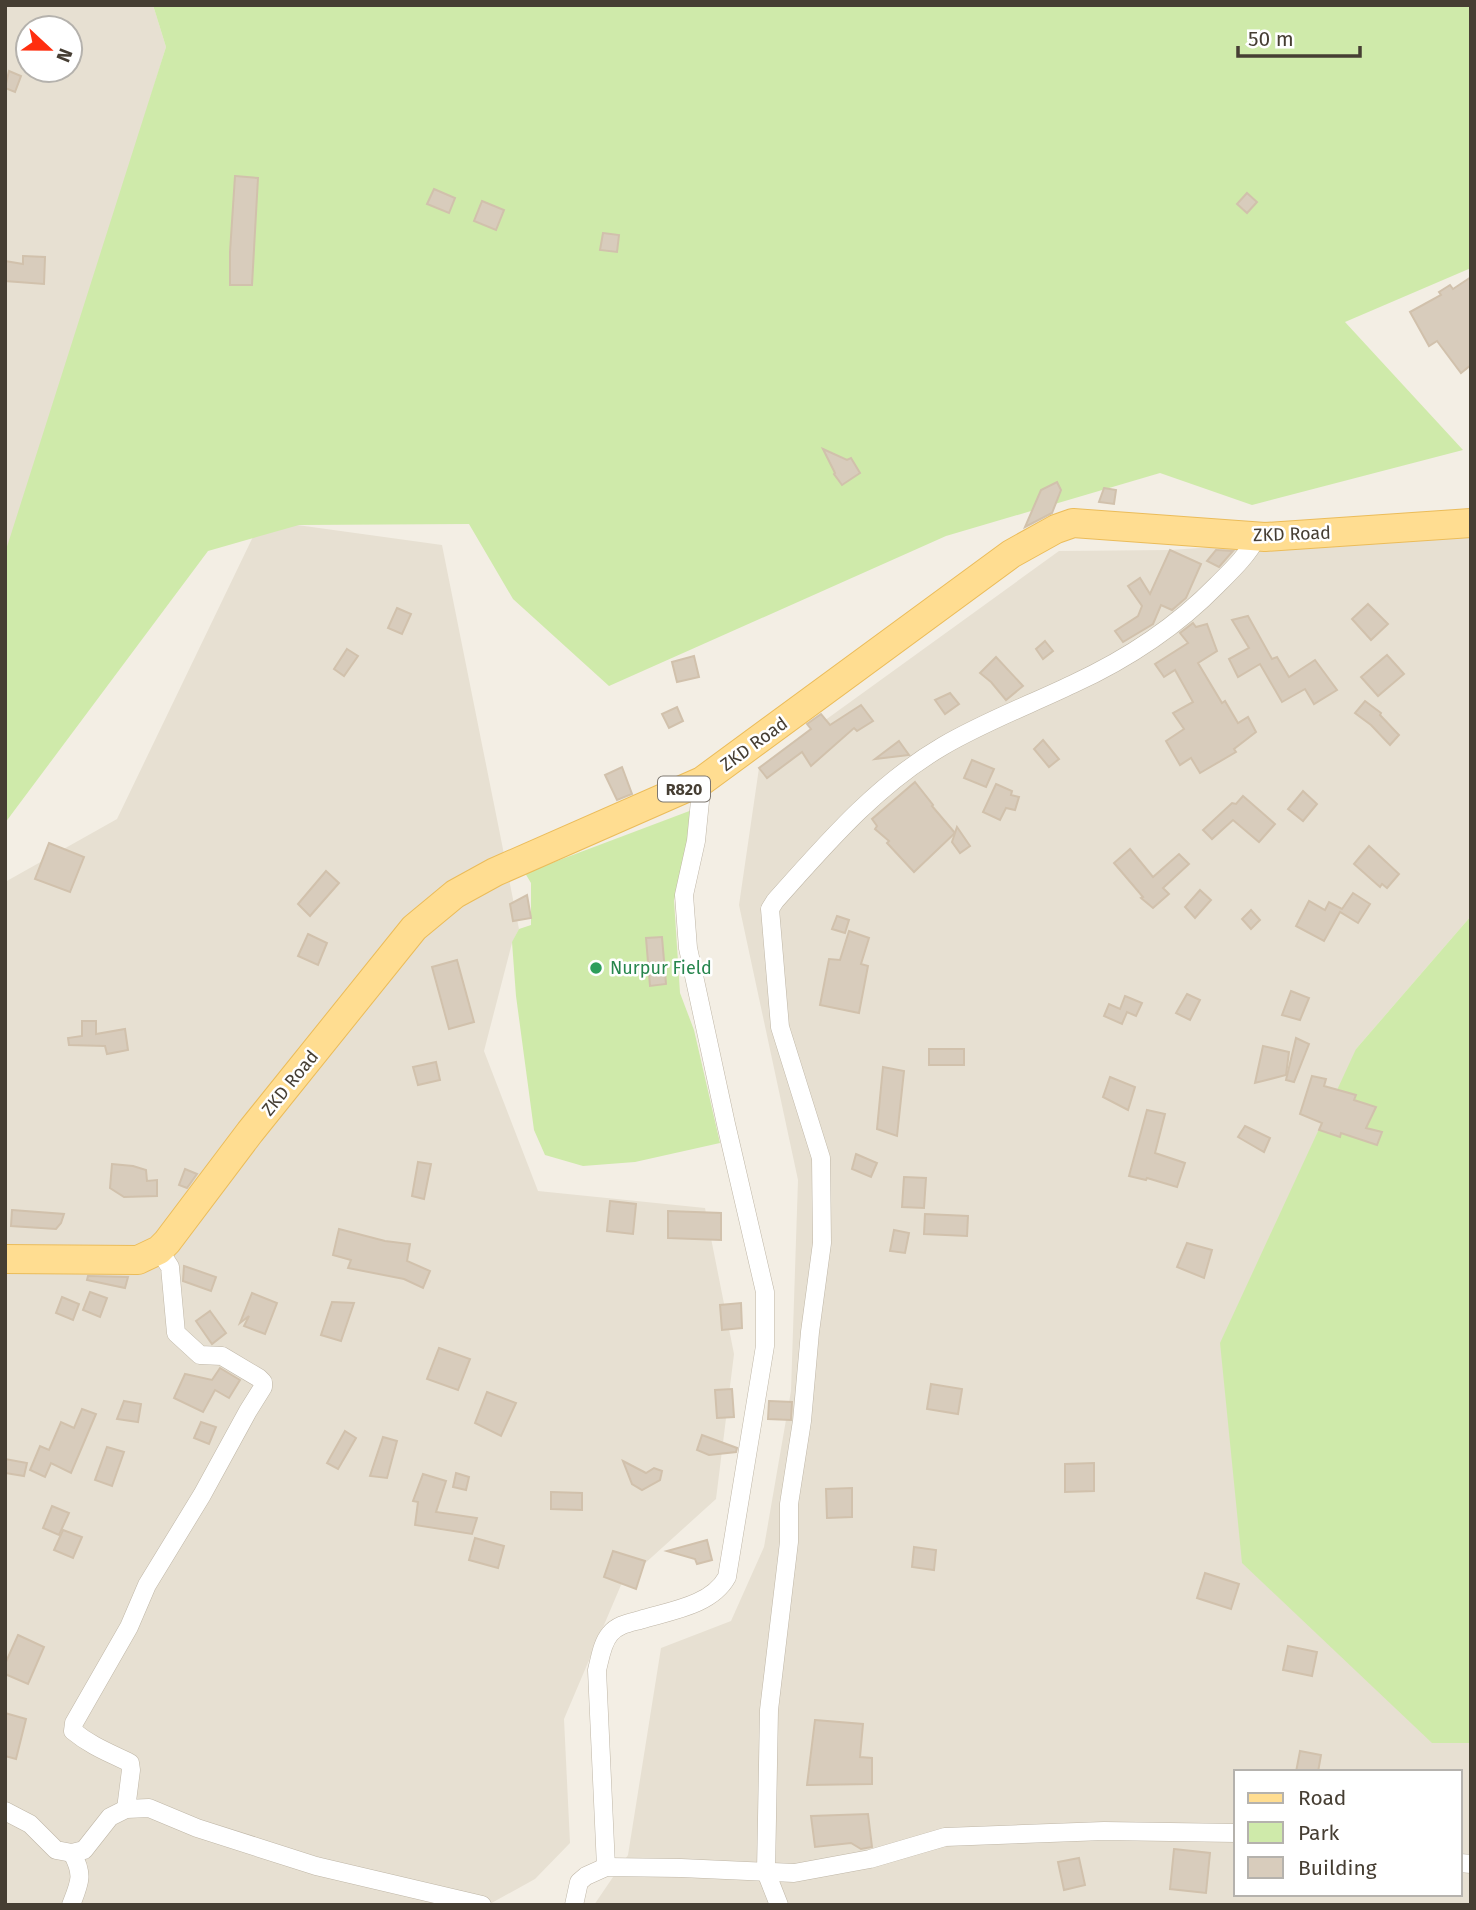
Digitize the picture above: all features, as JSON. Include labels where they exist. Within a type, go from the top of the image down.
[{"type":"main road","name":"ZKD Road","points":[[159,1250],[414,928],[455,894],[495,872],[702,782],[1011,554],[1056,529],[1073,523],[1106,524],[1257,537],[1471,523]]},
{"type":"main road","points":[[5,1259],[138,1260],[159,1250]]},
{"type":"street","points":[[779,1905],[766,1872],[769,1710],[789,1542],[789,1504],[803,1421],[810,1332],[822,1243],[821,1158],[780,1027],[770,909],[855,813],[892,783],[942,746],[1076,683],[1134,650],[1196,606],[1249,553],[1257,537]]},
{"type":"street","points":[[606,1867],[597,1670],[603,1647],[609,1634],[620,1625],[694,1604],[722,1586],[727,1577],[765,1346],[765,1292],[688,948],[684,895],[696,841],[702,782]]},
{"type":"street","points":[[126,1809],[130,1763],[104,1753],[80,1737],[74,1731],[74,1723],[130,1627],[147,1585],[263,1387],[259,1378],[222,1356],[197,1354],[176,1333],[170,1267],[159,1250]]},
{"type":"street","points":[[5,1811],[30,1824],[56,1850],[72,1853],[84,1850],[110,1817],[126,1809],[149,1808],[197,1828],[316,1866],[482,1905]]},
{"type":"street","points":[[574,1905],[579,1882],[606,1867],[794,1873],[844,1865],[945,1837],[1104,1831],[1234,1833]]},
{"type":"street","points":[[72,1853],[80,1867],[80,1882],[72,1905]]},
{"type":"shaded area","points":[[5,5],[153,5],[166,47],[5,569]]},
{"type":"shaded area","points":[[261,520],[442,545],[519,929],[512,943],[484,1051],[538,1191],[705,1208],[734,1354],[716,1499],[621,1585],[564,1719],[570,1843],[535,1879],[488,1905],[5,1905],[5,882],[117,819]]},
{"type":"shaded area","points":[[1471,529],[1471,916],[1356,1049],[1432,1743],[1471,1743],[1471,1905],[594,1905],[628,1855],[661,1648],[731,1621],[764,1547],[791,1391],[798,1180],[739,905],[759,768],[1059,551],[1170,550]]},
{"type":"green space","points":[[153,5],[1471,5],[1471,268],[1345,322],[1463,450],[1252,505],[1160,473],[946,536],[609,686],[513,599],[469,524],[299,525],[208,551],[5,823],[5,553],[166,47]]},
{"type":"green space","name":"Nurpur Field","points":[[700,807],[674,900],[680,993],[694,1030],[720,1143],[635,1162],[583,1166],[545,1155],[534,1130],[516,996],[512,942],[519,929],[531,925],[531,883],[525,873]]},
{"type":"green space","points":[[1471,916],[1471,1743],[1432,1743],[1242,1563],[1220,1343],[1356,1049]]},
{"type":"building","points":[[9,71],[14,73],[14,84],[18,84],[15,92],[5,88]]},
{"type":"building","points":[[235,176],[258,178],[252,285],[230,285]]},
{"type":"building","points":[[434,189],[455,198],[449,213],[427,204]]},
{"type":"building","points":[[1247,193],[1257,202],[1247,213],[1237,204]]},
{"type":"building","points":[[482,201],[504,210],[496,230],[474,221]]},
{"type":"building","points":[[603,233],[619,235],[617,252],[600,250]]},
{"type":"building","points":[[23,256],[45,257],[44,284],[5,281],[5,261],[23,264]]},
{"type":"building","points":[[1471,277],[1471,365],[1461,373],[1437,341],[1429,346],[1410,312],[1441,295],[1439,292],[1450,285],[1453,289]]},
{"type":"building","points":[[823,449],[847,460],[851,458],[860,473],[842,485]]},
{"type":"building","points":[[1057,482],[1061,490],[1052,513],[1025,527],[1041,490]]},
{"type":"building","points":[[1104,488],[1116,490],[1114,504],[1099,502]]},
{"type":"building","points":[[1170,550],[1201,564],[1186,598],[1172,610],[1161,605],[1153,624],[1123,642],[1115,631],[1138,616],[1142,606],[1128,586],[1140,578],[1150,594]]},
{"type":"building","points":[[1216,550],[1233,551],[1219,567],[1207,561]]},
{"type":"building","points":[[1368,604],[1388,624],[1371,640],[1352,619]]},
{"type":"building","points":[[397,608],[411,614],[402,634],[388,628]]},
{"type":"building","points":[[1248,616],[1272,659],[1277,657],[1289,677],[1315,660],[1337,690],[1314,704],[1305,689],[1282,702],[1260,664],[1238,677],[1229,659],[1249,648],[1232,620]]},
{"type":"building","points":[[1193,623],[1196,627],[1207,624],[1217,651],[1198,663],[1222,703],[1225,701],[1238,723],[1248,717],[1256,732],[1234,749],[1236,752],[1200,773],[1191,758],[1180,765],[1166,741],[1184,729],[1173,713],[1193,702],[1175,670],[1164,677],[1155,664],[1188,643],[1180,633]]},
{"type":"building","points":[[1045,641],[1053,651],[1043,659],[1036,649]]},
{"type":"building","points":[[347,649],[358,656],[344,676],[334,669]]},
{"type":"building","points":[[1387,655],[1404,674],[1378,696],[1361,677]]},
{"type":"building","points":[[694,656],[699,677],[677,682],[672,662]]},
{"type":"building","points":[[996,657],[1023,686],[1006,700],[980,673]]},
{"type":"building","points":[[950,693],[959,704],[945,714],[935,700]]},
{"type":"building","points":[[1365,701],[1381,713],[1399,735],[1390,745],[1355,713]]},
{"type":"building","points":[[861,705],[873,721],[857,731],[854,728],[811,766],[802,752],[767,778],[759,768],[811,729],[807,724],[821,714],[830,725]]},
{"type":"building","points":[[677,707],[683,721],[669,728],[662,714]]},
{"type":"building","points":[[1043,740],[1059,759],[1049,767],[1034,749]]},
{"type":"building","points":[[899,741],[909,755],[875,759]]},
{"type":"building","points":[[972,760],[994,769],[986,787],[964,778]]},
{"type":"building","points":[[622,767],[632,794],[617,800],[605,775]]},
{"type":"building","points":[[915,782],[955,833],[914,872],[887,843],[889,841],[875,829],[877,826],[872,819]]},
{"type":"building","points":[[996,784],[1012,791],[1011,795],[1019,797],[1015,810],[1006,808],[1000,820],[983,812]]},
{"type":"building","points":[[1303,791],[1317,804],[1303,821],[1288,809]]},
{"type":"building","points":[[1243,796],[1275,824],[1259,842],[1233,820],[1212,839],[1203,830]]},
{"type":"building","points":[[957,827],[970,846],[960,853],[952,842]]},
{"type":"building","points":[[49,843],[84,857],[70,892],[35,879]]},
{"type":"building","points":[[1369,846],[1399,874],[1387,888],[1382,884],[1380,887],[1354,864]]},
{"type":"building","points":[[1130,849],[1153,877],[1179,854],[1189,864],[1163,888],[1169,894],[1153,908],[1141,898],[1143,897],[1114,863]]},
{"type":"building","points":[[326,871],[339,883],[310,916],[298,904]]},
{"type":"building","points":[[1200,890],[1211,900],[1195,918],[1185,907]]},
{"type":"building","points":[[1353,893],[1370,904],[1358,923],[1340,912],[1324,941],[1296,926],[1309,901],[1325,910],[1329,902],[1342,909]]},
{"type":"building","points":[[527,895],[531,918],[513,921],[510,904]]},
{"type":"building","points":[[1251,910],[1260,920],[1251,929],[1242,919]]},
{"type":"building","points":[[837,916],[849,920],[845,933],[832,929]]},
{"type":"building","points":[[849,931],[869,938],[861,964],[868,966],[859,1013],[820,1005],[829,959],[840,960]]},
{"type":"building","points":[[308,934],[327,943],[318,965],[298,956]]},
{"type":"building","points":[[662,937],[666,984],[650,986],[646,938]]},
{"type":"building","points":[[457,960],[474,1022],[449,1029],[432,967]]},
{"type":"building","points":[[1291,991],[1309,998],[1300,1020],[1282,1015]]},
{"type":"building","points":[[1187,994],[1200,1000],[1190,1020],[1176,1013]]},
{"type":"building","points":[[1125,996],[1142,1003],[1136,1016],[1127,1012],[1122,1024],[1104,1016],[1109,1004],[1120,1009]]},
{"type":"building","points":[[82,1021],[96,1021],[96,1034],[125,1029],[128,1050],[107,1054],[105,1046],[69,1045],[68,1038],[82,1036]]},
{"type":"building","points":[[1296,1038],[1309,1044],[1294,1082],[1286,1080]]},
{"type":"building","points":[[1263,1046],[1289,1052],[1286,1075],[1255,1083]]},
{"type":"building","points":[[929,1049],[964,1049],[964,1065],[929,1065]]},
{"type":"building","points":[[436,1062],[440,1080],[418,1085],[413,1067]]},
{"type":"building","points":[[883,1067],[904,1071],[897,1136],[877,1129]]},
{"type":"building","points":[[1312,1076],[1326,1079],[1324,1086],[1356,1095],[1354,1100],[1376,1107],[1366,1128],[1382,1132],[1377,1145],[1341,1133],[1340,1137],[1319,1130],[1322,1123],[1300,1114]]},
{"type":"building","points":[[1110,1077],[1135,1087],[1128,1110],[1103,1097]]},
{"type":"building","points":[[1147,1110],[1165,1114],[1155,1153],[1185,1163],[1177,1187],[1129,1176]]},
{"type":"building","points":[[1245,1126],[1270,1138],[1264,1152],[1238,1137]]},
{"type":"building","points":[[856,1154],[877,1163],[871,1177],[852,1169]]},
{"type":"building","points":[[418,1162],[431,1164],[424,1199],[412,1196]]},
{"type":"building","points":[[112,1164],[146,1170],[147,1181],[157,1180],[157,1196],[124,1197],[110,1188]]},
{"type":"building","points":[[185,1169],[197,1174],[187,1188],[179,1185]]},
{"type":"building","points":[[904,1177],[926,1178],[924,1208],[902,1207]]},
{"type":"building","points":[[610,1201],[636,1204],[633,1234],[607,1231]]},
{"type":"building","points":[[12,1210],[64,1214],[56,1229],[11,1226]]},
{"type":"building","points":[[668,1211],[721,1213],[721,1240],[668,1238]]},
{"type":"building","points":[[925,1214],[968,1216],[967,1236],[924,1234]]},
{"type":"building","points":[[339,1229],[385,1241],[410,1244],[407,1261],[430,1271],[423,1288],[404,1279],[348,1268],[351,1260],[333,1255]]},
{"type":"building","points":[[894,1230],[909,1233],[905,1253],[890,1251]]},
{"type":"building","points":[[1187,1243],[1212,1250],[1204,1278],[1177,1267]]},
{"type":"building","points":[[184,1266],[216,1277],[211,1291],[183,1281]]},
{"type":"building","points":[[88,1276],[128,1277],[125,1288],[87,1280]]},
{"type":"building","points":[[90,1292],[107,1298],[100,1317],[83,1310]]},
{"type":"building","points":[[252,1293],[277,1303],[265,1334],[244,1326],[249,1316],[240,1323]]},
{"type":"building","points":[[62,1297],[79,1304],[73,1320],[56,1313]]},
{"type":"building","points":[[332,1302],[354,1303],[341,1341],[321,1335]]},
{"type":"building","points":[[741,1303],[742,1328],[722,1330],[720,1305]]},
{"type":"building","points":[[210,1311],[226,1333],[212,1344],[196,1321]]},
{"type":"building","points":[[439,1348],[470,1359],[458,1390],[427,1379]]},
{"type":"building","points":[[220,1368],[240,1380],[229,1398],[215,1390],[203,1412],[174,1398],[185,1374],[212,1380]]},
{"type":"building","points":[[931,1384],[962,1389],[958,1414],[927,1409]]},
{"type":"building","points":[[732,1389],[734,1417],[717,1418],[715,1390]]},
{"type":"building","points":[[487,1392],[516,1403],[501,1436],[475,1423]]},
{"type":"building","points":[[124,1401],[141,1404],[138,1422],[117,1419]]},
{"type":"building","points":[[769,1401],[792,1402],[791,1420],[768,1419]]},
{"type":"building","points":[[82,1409],[96,1414],[71,1473],[51,1463],[45,1477],[30,1470],[40,1446],[49,1450],[61,1422],[74,1428]]},
{"type":"building","points":[[201,1422],[216,1427],[209,1444],[194,1438]]},
{"type":"building","points":[[345,1431],[356,1438],[338,1469],[327,1463]]},
{"type":"building","points":[[702,1435],[737,1448],[736,1452],[709,1455],[697,1450]]},
{"type":"building","points":[[383,1437],[397,1441],[387,1478],[370,1476]]},
{"type":"building","points":[[107,1447],[124,1452],[112,1486],[95,1480]]},
{"type":"building","points":[[5,1459],[27,1463],[24,1476],[5,1473]]},
{"type":"building","points":[[623,1461],[646,1473],[654,1468],[662,1471],[660,1480],[642,1490],[632,1484]]},
{"type":"building","points":[[1094,1463],[1094,1491],[1065,1492],[1065,1464]]},
{"type":"building","points":[[456,1473],[469,1477],[466,1490],[453,1487]]},
{"type":"building","points":[[423,1474],[446,1481],[436,1512],[477,1518],[472,1534],[415,1525],[418,1502],[413,1501]]},
{"type":"building","points":[[852,1488],[852,1517],[827,1518],[826,1489]]},
{"type":"building","points":[[551,1492],[582,1493],[582,1510],[551,1509]]},
{"type":"building","points":[[52,1506],[69,1513],[59,1535],[43,1528]]},
{"type":"building","points":[[63,1530],[82,1537],[73,1558],[54,1550]]},
{"type":"building","points":[[475,1538],[504,1546],[498,1568],[469,1560]]},
{"type":"building","points":[[707,1540],[712,1560],[697,1564],[695,1559],[667,1551]]},
{"type":"building","points":[[914,1547],[936,1550],[934,1570],[912,1567]]},
{"type":"building","points":[[613,1551],[645,1561],[636,1589],[604,1577]]},
{"type":"building","points":[[1205,1573],[1239,1584],[1231,1609],[1197,1598]]},
{"type":"building","points":[[18,1635],[44,1647],[28,1684],[5,1674],[5,1664]]},
{"type":"building","points":[[1288,1646],[1317,1652],[1312,1676],[1283,1670]]},
{"type":"building","points":[[5,1713],[26,1719],[16,1759],[5,1756]]},
{"type":"building","points":[[815,1720],[863,1724],[860,1757],[872,1758],[872,1784],[807,1785]]},
{"type":"building","points":[[1300,1751],[1321,1755],[1318,1770],[1296,1770]]},
{"type":"building","points":[[868,1814],[872,1847],[861,1849],[851,1843],[815,1847],[811,1816]]},
{"type":"building","points":[[1174,1849],[1210,1853],[1206,1893],[1170,1889]]},
{"type":"building","points":[[1079,1858],[1085,1885],[1064,1890],[1058,1862]]},
{"type":"place","name":"Nurpur Field","points":[[596,968]]}]
